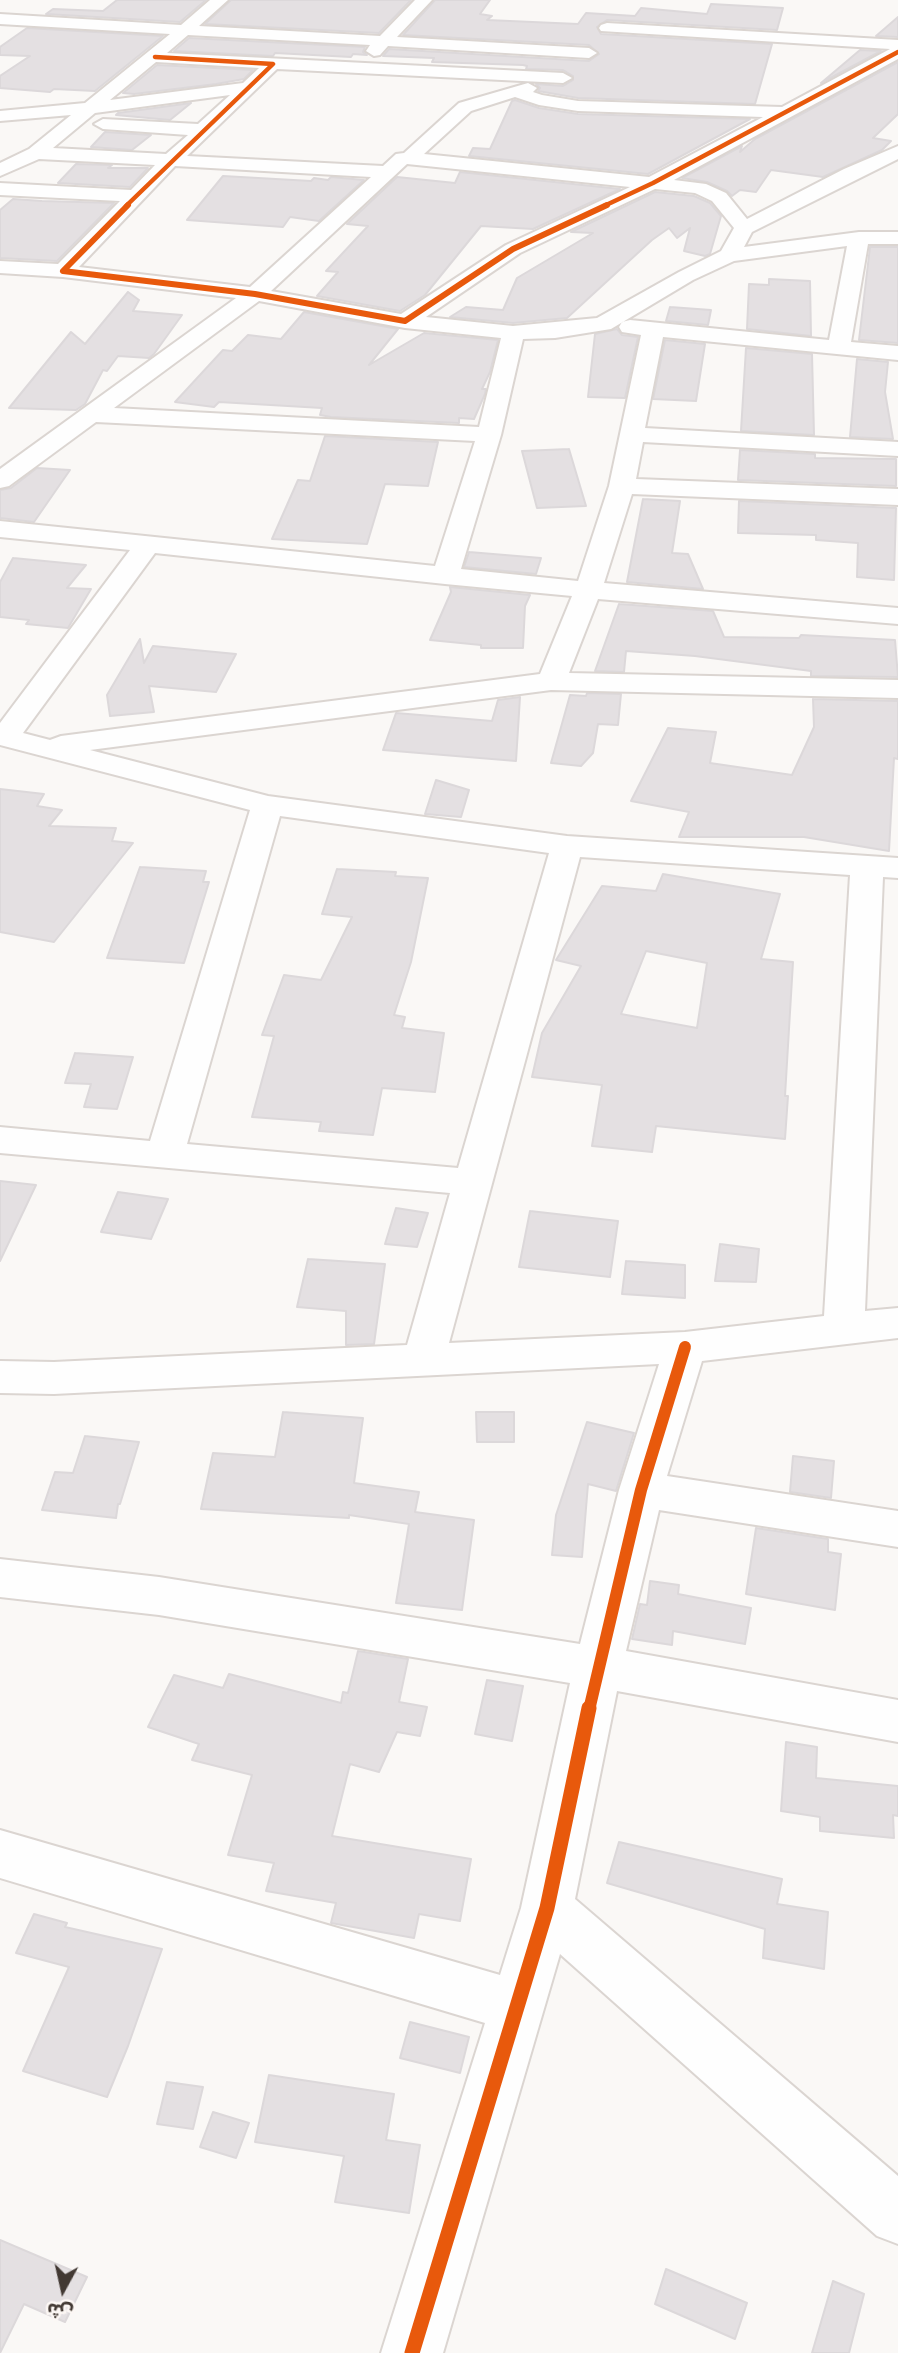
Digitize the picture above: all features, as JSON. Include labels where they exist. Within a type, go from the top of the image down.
[{"type":"street","points":[[0,170],[36,153],[155,57],[220,0]]},
{"type":"street","points":[[354,68],[386,41],[424,0]]},
{"type":"street","points":[[409,158],[465,107],[563,78],[589,53],[621,9]]},
{"type":"street","points":[[0,19],[589,53]]},
{"type":"street","points":[[607,27],[898,45]]},
{"type":"street","points":[[405,321],[513,249],[653,183],[898,52]]},
{"type":"street","points":[[155,57],[563,78]]},
{"type":"street","points":[[62,271],[169,162],[273,64]]},
{"type":"street","points":[[0,116],[92,108],[246,88]]},
{"type":"street","points":[[515,91],[539,100],[578,106],[784,112]]},
{"type":"street","points":[[75,122],[202,130]]},
{"type":"street","points":[[729,255],[744,228],[850,173],[898,152]]},
{"type":"street","points":[[36,153],[385,172]]},
{"type":"street","points":[[0,481],[255,294],[403,158],[699,188],[719,197],[744,228]]},
{"type":"street","points":[[850,173],[882,179]]},
{"type":"street","points":[[0,189],[138,196]]},
{"type":"street","points":[[839,347],[859,238]]},
{"type":"street","points":[[603,324],[686,276],[729,255],[859,238],[898,238]]},
{"type":"street","points":[[4,276],[26,267],[62,271],[255,294],[405,321],[513,333],[555,331],[603,324],[898,353]]},
{"type":"street","points":[[551,681],[588,590],[622,486],[653,329]]},
{"type":"street","points":[[446,576],[489,435],[513,333]]},
{"type":"street","points":[[88,414],[489,435]]},
{"type":"street","points":[[631,434],[898,449]]},
{"type":"street","points":[[0,453],[34,457]]},
{"type":"street","points":[[622,486],[898,497]]},
{"type":"street","points":[[0,529],[588,590],[898,616]]},
{"type":"street","points":[[148,544],[3,737],[267,805],[567,846],[882,867],[844,1330]]},
{"type":"street","points":[[41,747],[551,681],[898,689]]},
{"type":"street","points":[[165,1154],[267,805]]},
{"type":"street","points":[[423,1361],[567,846]]},
{"type":"street","points":[[0,1139],[471,1182]]},
{"type":"street","points":[[0,1377],[54,1378],[685,1347],[898,1323]]},
{"type":"street","points":[[412,2353],[547,1908],[598,1667],[641,1490],[685,1347]]},
{"type":"street","points":[[641,1490],[898,1529]]},
{"type":"street","points":[[0,1578],[159,1596],[598,1667],[898,1721]]},
{"type":"street","points":[[0,1854],[517,2006]]},
{"type":"street","points":[[547,1908],[898,2215]]},
{"type":"building","points":[[117,0],[206,0],[180,22],[46,14],[53,9],[103,11]]},
{"type":"building","points":[[231,0],[411,0],[379,33],[205,24]]},
{"type":"building","points":[[435,0],[490,0],[480,14],[492,16],[487,20],[578,24],[586,13],[635,16],[641,8],[707,14],[711,4],[783,8],[777,30],[607,20],[597,27],[601,34],[772,44],[755,104],[578,98],[538,91],[540,88],[536,84],[563,86],[573,80],[573,76],[563,70],[526,69],[527,66],[523,65],[432,62],[434,58],[383,56],[389,49],[589,61],[599,54],[589,45],[403,35]]},
{"type":"building","points":[[898,17],[898,37],[876,36]]},
{"type":"building","points":[[27,28],[163,36],[95,91],[54,89],[50,92],[0,88],[0,76],[30,56],[0,55],[0,47]]},
{"type":"building","points":[[189,38],[365,47],[363,52],[367,55],[353,54],[351,57],[275,53],[273,56],[174,51]]},
{"type":"building","points":[[860,50],[881,51],[821,83]]},
{"type":"building","points":[[898,62],[898,114],[873,138],[891,141],[882,150],[823,177],[771,170],[756,192],[740,190],[732,196],[707,182],[682,178],[742,146],[740,152],[755,139]]},
{"type":"building","points":[[157,65],[253,70],[244,79],[216,84],[123,93]]},
{"type":"building","points":[[512,101],[539,108],[578,114],[750,119],[648,174],[469,156],[473,148],[490,149]]},
{"type":"building","points":[[191,103],[170,120],[116,115],[118,113]]},
{"type":"building","points":[[105,132],[151,135],[132,150],[91,147]]},
{"type":"building","points":[[76,164],[112,165],[108,168],[148,168],[130,187],[58,183]]},
{"type":"building","points":[[460,172],[620,189],[533,229],[481,226],[425,295],[400,311],[317,296],[338,272],[326,271],[368,226],[347,224],[397,177],[455,183]]},
{"type":"building","points":[[223,176],[311,181],[314,178],[328,180],[331,177],[364,180],[319,221],[290,217],[283,227],[187,220]]},
{"type":"building","points":[[655,192],[694,196],[710,203],[721,216],[710,254],[705,256],[684,251],[690,228],[677,238],[669,228],[652,240],[567,318],[513,323],[450,317],[466,307],[503,310],[517,278],[593,233],[571,232]]},
{"type":"building","points":[[13,199],[114,203],[57,261],[0,258],[0,210]]},
{"type":"building","points":[[870,247],[898,247],[898,343],[859,340]]},
{"type":"building","points":[[769,279],[810,281],[811,336],[747,329],[749,284],[769,285]]},
{"type":"building","points":[[128,292],[139,300],[133,311],[182,315],[154,354],[149,358],[118,356],[107,371],[103,370],[85,404],[76,410],[9,408],[71,332],[85,344]]},
{"type":"building","points":[[670,307],[711,310],[708,325],[666,321]]},
{"type":"building","points":[[304,312],[398,329],[369,365],[424,333],[498,340],[490,372],[482,389],[486,389],[485,394],[474,419],[459,418],[459,423],[331,417],[320,415],[322,408],[219,402],[214,407],[175,402],[223,350],[232,351],[248,335],[281,339]]},
{"type":"building","points":[[617,329],[622,335],[638,337],[625,398],[588,397],[595,334]]},
{"type":"building","points":[[665,340],[705,344],[696,401],[653,399]]},
{"type":"building","points":[[746,348],[812,354],[814,435],[741,431]]},
{"type":"building","points":[[857,359],[888,362],[885,392],[893,439],[850,437]]},
{"type":"building","points":[[325,436],[438,442],[428,486],[385,484],[367,544],[272,539],[298,480],[310,481]]},
{"type":"building","points":[[569,449],[586,506],[537,508],[522,451]]},
{"type":"building","points":[[740,450],[815,454],[815,458],[896,459],[896,486],[738,480]]},
{"type":"building","points":[[37,468],[70,470],[34,522],[0,518],[0,490],[11,488]]},
{"type":"building","points":[[643,499],[680,501],[672,553],[688,554],[703,589],[627,582]]},
{"type":"building","points":[[739,501],[896,508],[894,580],[857,577],[858,543],[816,540],[816,535],[738,533]]},
{"type":"building","points":[[469,552],[541,558],[536,574],[464,567]]},
{"type":"building","points":[[13,558],[86,565],[67,588],[91,589],[68,628],[26,624],[29,620],[0,617],[0,582]]},
{"type":"building","points":[[450,587],[530,595],[525,606],[523,648],[481,648],[481,645],[430,640],[451,592]]},
{"type":"building","points":[[619,604],[713,611],[724,637],[799,638],[801,635],[895,640],[898,677],[811,676],[811,671],[695,656],[626,651],[624,672],[595,671]]},
{"type":"building","points":[[140,639],[144,663],[153,646],[236,654],[216,692],[149,686],[154,712],[110,716],[107,695]]},
{"type":"building","points":[[587,693],[621,694],[618,725],[598,724],[593,753],[581,766],[551,763],[570,695],[586,696]]},
{"type":"building","points":[[520,697],[516,761],[383,750],[396,713],[492,721],[498,700]]},
{"type":"building","points":[[813,699],[898,701],[898,759],[894,758],[889,851],[804,837],[679,837],[689,812],[631,801],[668,728],[716,732],[710,763],[792,775],[814,727]]},
{"type":"building","points":[[436,780],[469,790],[461,817],[425,814]]},
{"type":"building","points":[[0,789],[44,794],[37,806],[62,810],[49,826],[116,828],[112,841],[133,843],[54,942],[0,932]]},
{"type":"building","points":[[140,867],[206,871],[203,882],[209,882],[184,963],[107,958]]},
{"type":"building","points":[[337,869],[396,872],[395,876],[428,878],[411,962],[394,1015],[405,1017],[402,1028],[444,1033],[435,1092],[382,1088],[373,1135],[319,1131],[321,1122],[252,1117],[274,1036],[262,1035],[284,975],[321,980],[352,917],[322,914]]},
{"type":"building","points":[[663,874],[780,894],[761,959],[793,962],[785,1139],[656,1126],[652,1152],[592,1146],[602,1085],[532,1077],[542,1033],[581,966],[556,960],[602,886],[656,891]],"holes":[[[646,951],[707,963],[697,1028],[621,1014]]]},
{"type":"building","points":[[75,1053],[133,1057],[117,1109],[84,1107],[91,1084],[65,1083]]},
{"type":"building","points":[[0,1181],[36,1185],[0,1261]]},
{"type":"building","points":[[118,1192],[168,1199],[151,1239],[101,1232]]},
{"type":"building","points":[[396,1208],[428,1213],[417,1247],[385,1244]]},
{"type":"building","points":[[530,1211],[618,1221],[610,1277],[519,1267]]},
{"type":"building","points":[[720,1244],[759,1249],[756,1282],[715,1281]]},
{"type":"building","points":[[308,1259],[385,1264],[374,1344],[346,1345],[346,1311],[297,1307]]},
{"type":"building","points":[[626,1261],[685,1265],[685,1298],[622,1294]]},
{"type":"building","points":[[283,1412],[363,1418],[354,1483],[419,1492],[415,1512],[474,1520],[462,1610],[396,1603],[409,1524],[349,1515],[349,1518],[201,1509],[213,1453],[275,1457]]},
{"type":"building","points":[[476,1412],[514,1412],[514,1442],[477,1442]]},
{"type":"building","points":[[587,1422],[634,1433],[616,1491],[588,1484],[582,1557],[552,1555],[556,1515]]},
{"type":"building","points":[[85,1436],[139,1442],[118,1504],[116,1518],[42,1510],[55,1472],[73,1473]]},
{"type":"building","points":[[793,1456],[834,1461],[831,1498],[790,1492]]},
{"type":"building","points":[[756,1528],[828,1539],[828,1552],[841,1554],[835,1610],[746,1594]]},
{"type":"building","points":[[650,1581],[679,1585],[678,1594],[751,1608],[745,1644],[673,1631],[672,1645],[632,1639],[640,1604],[647,1605]]},
{"type":"building","points":[[358,1651],[408,1659],[399,1702],[427,1707],[420,1736],[397,1732],[379,1772],[350,1764],[332,1836],[471,1859],[460,1921],[419,1914],[414,1938],[331,1923],[336,1903],[266,1891],[274,1863],[228,1855],[252,1775],[192,1760],[199,1744],[148,1727],[174,1675],[223,1688],[229,1674],[341,1703],[343,1692],[348,1693]]},
{"type":"building","points":[[487,1680],[523,1686],[512,1741],[475,1734]]},
{"type":"building","points":[[786,1742],[817,1747],[816,1778],[898,1786],[898,1816],[893,1815],[894,1838],[820,1831],[820,1817],[781,1811]]},
{"type":"building","points":[[619,1842],[782,1879],[777,1904],[828,1912],[824,1969],[763,1958],[765,1929],[607,1883]]},
{"type":"building","points":[[34,1914],[67,1923],[65,1927],[162,1949],[107,2097],[23,2071],[69,1967],[16,1953]]},
{"type":"building","points":[[410,2022],[469,2037],[460,2073],[400,2058]]},
{"type":"building","points":[[269,2075],[394,2094],[386,2140],[420,2145],[409,2213],[335,2202],[344,2156],[255,2142]]},
{"type":"building","points":[[167,2082],[203,2087],[193,2129],[157,2124]]},
{"type":"building","points":[[213,2112],[249,2123],[236,2158],[200,2147]]},
{"type":"building","points":[[0,2240],[87,2277],[65,2322],[24,2304],[0,2353]]},
{"type":"building","points":[[666,2269],[747,2303],[735,2339],[655,2304]]},
{"type":"building","points":[[833,2281],[864,2294],[849,2353],[812,2353]]},
{"type":"cycle path","points":[[155,57],[273,64],[169,162],[63,271],[255,294],[405,321],[513,249],[653,183],[898,52]]},
{"type":"cycle path","points":[[412,2353],[547,1908],[598,1667],[641,1490],[685,1347]]}]
